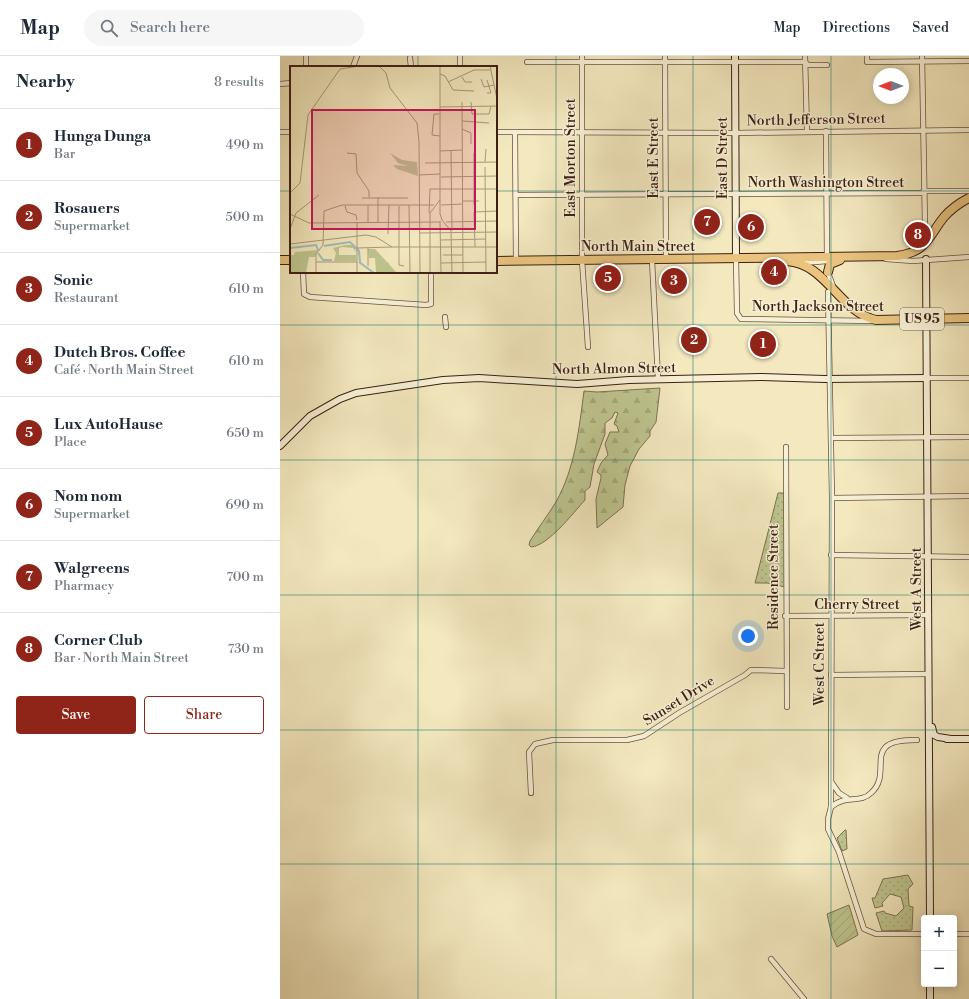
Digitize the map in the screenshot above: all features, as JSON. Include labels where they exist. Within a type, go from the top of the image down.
[{"type":"highway","name":"North Main Street","points":[[781,259],[795,256],[827,259],[879,258],[906,255],[927,242],[950,211],[969,198]]},
{"type":"highway","points":[[828,272],[828,267],[833,262],[852,258]]},
{"type":"highway","name":"North Main Street","points":[[497,261],[781,259],[800,263],[817,272],[838,296],[859,314],[876,320]]},
{"type":"highway","name":"North Jackson Street","points":[[876,320],[969,318]]},
{"type":"street","points":[[353,66],[357,56]]},
{"type":"street","name":"East Morton Street","points":[[582,56],[582,260],[588,347]]},
{"type":"street","name":"East E Street","points":[[665,56],[666,260]]},
{"type":"street","points":[[805,56],[807,131]]},
{"type":"street","points":[[867,56],[867,62],[922,59],[969,61]]},
{"type":"street","points":[[410,58],[411,66]]},
{"type":"street","points":[[527,62],[665,63],[735,59],[805,62],[808,65],[827,65]]},
{"type":"street","name":"East D Street","points":[[735,59],[734,133],[736,259]]},
{"type":"street","points":[[922,59],[925,225]]},
{"type":"street","points":[[280,84],[290,83]]},
{"type":"street","name":"North Jefferson Street","points":[[497,132],[734,133],[969,130]]},
{"type":"street","points":[[826,131],[827,259],[828,272],[838,296]]},
{"type":"street","points":[[515,132],[516,261]]},
{"type":"street","name":"North Washington Street","points":[[516,196],[921,193],[924,191],[969,191]]},
{"type":"street","name":"North Main Street","points":[[879,258],[902,260],[969,257]]},
{"type":"street","name":"North Jackson Street","points":[[736,259],[737,313],[739,318],[746,320],[876,320]]},
{"type":"street","name":"North Main Street","points":[[800,263],[827,259]]},
{"type":"street","name":"West A Street","points":[[926,259],[930,915]]},
{"type":"street","points":[[652,260],[658,379]]},
{"type":"street","points":[[303,273],[304,294],[310,297],[426,305],[431,304],[430,273]]},
{"type":"street","name":"West C Street","points":[[828,292],[832,498],[832,807],[828,819],[828,829],[846,873],[862,925],[867,932],[876,934],[921,934]]},
{"type":"street","points":[[445,316],[446,327]]},
{"type":"street","name":"North Almon Street","points":[[280,446],[310,416],[321,408],[356,393],[461,378],[577,384],[658,379],[769,376],[830,379],[969,378]]},
{"type":"street","points":[[831,438],[969,437]]},
{"type":"street","name":"Residence Street","points":[[786,447],[785,616],[787,707]]},
{"type":"street","points":[[832,498],[969,496]]},
{"type":"street","points":[[831,556],[969,557]]},
{"type":"street","name":"Cherry Street","points":[[785,616],[929,615]]},
{"type":"street","name":"Sunset Drive","points":[[531,793],[529,752],[535,744],[553,740],[626,740],[640,737],[751,670],[786,671]]},
{"type":"street","points":[[831,675],[929,674]]},
{"type":"street","points":[[929,701],[934,735],[952,739]]},
{"type":"street","points":[[929,739],[969,739]]},
{"type":"street","points":[[832,807],[847,798],[864,798],[871,794],[880,778],[881,755],[888,745],[898,740],[916,740]]},
{"type":"street","points":[[831,782],[835,788],[847,798]]},
{"type":"street","points":[[957,934],[969,934]]},
{"type":"street","points":[[771,959],[804,999]]},
{"type":"street","points":[[930,987],[930,999]]},
{"type":"green space","points":[[660,388],[656,422],[650,431],[650,436],[639,449],[630,466],[625,485],[623,507],[597,528],[596,499],[601,475],[597,472],[601,463],[608,455],[605,444],[610,432],[619,432],[617,426],[614,424],[618,413],[615,412],[612,418],[605,423],[605,434],[594,464],[590,487],[585,491],[585,500],[552,535],[538,545],[531,547],[529,545],[530,541],[556,502],[568,476],[575,448],[584,391],[597,392]]},
{"type":"green space","points":[[778,493],[786,493],[785,587],[767,583],[755,583]]},
{"type":"green space","points":[[845,830],[847,849],[842,851],[837,838]]},
{"type":"green space","points":[[908,875],[913,884],[908,889],[909,906],[913,907],[912,930],[882,931],[876,913],[884,911],[885,913],[896,916],[904,908],[901,897],[890,894],[882,903],[883,906],[875,908],[872,898],[875,898],[883,879]]},
{"type":"green space","points":[[849,905],[858,935],[837,947],[832,936],[827,914]]},
{"type":"place","name":"Walgreens","points":[[707,222]]},
{"type":"place","name":"Nom nom","points":[[751,227]]},
{"type":"place","name":"Corner Club","points":[[918,235]]},
{"type":"place","name":"Dutch Bros. Coffee","points":[[774,272]]},
{"type":"place","name":"Lux AutoHause","points":[[608,278]]},
{"type":"place","name":"Sonic","points":[[674,281]]},
{"type":"place","name":"Rosauers","points":[[694,340]]},
{"type":"place","name":"Hunga Dunga","points":[[763,344]]}]
